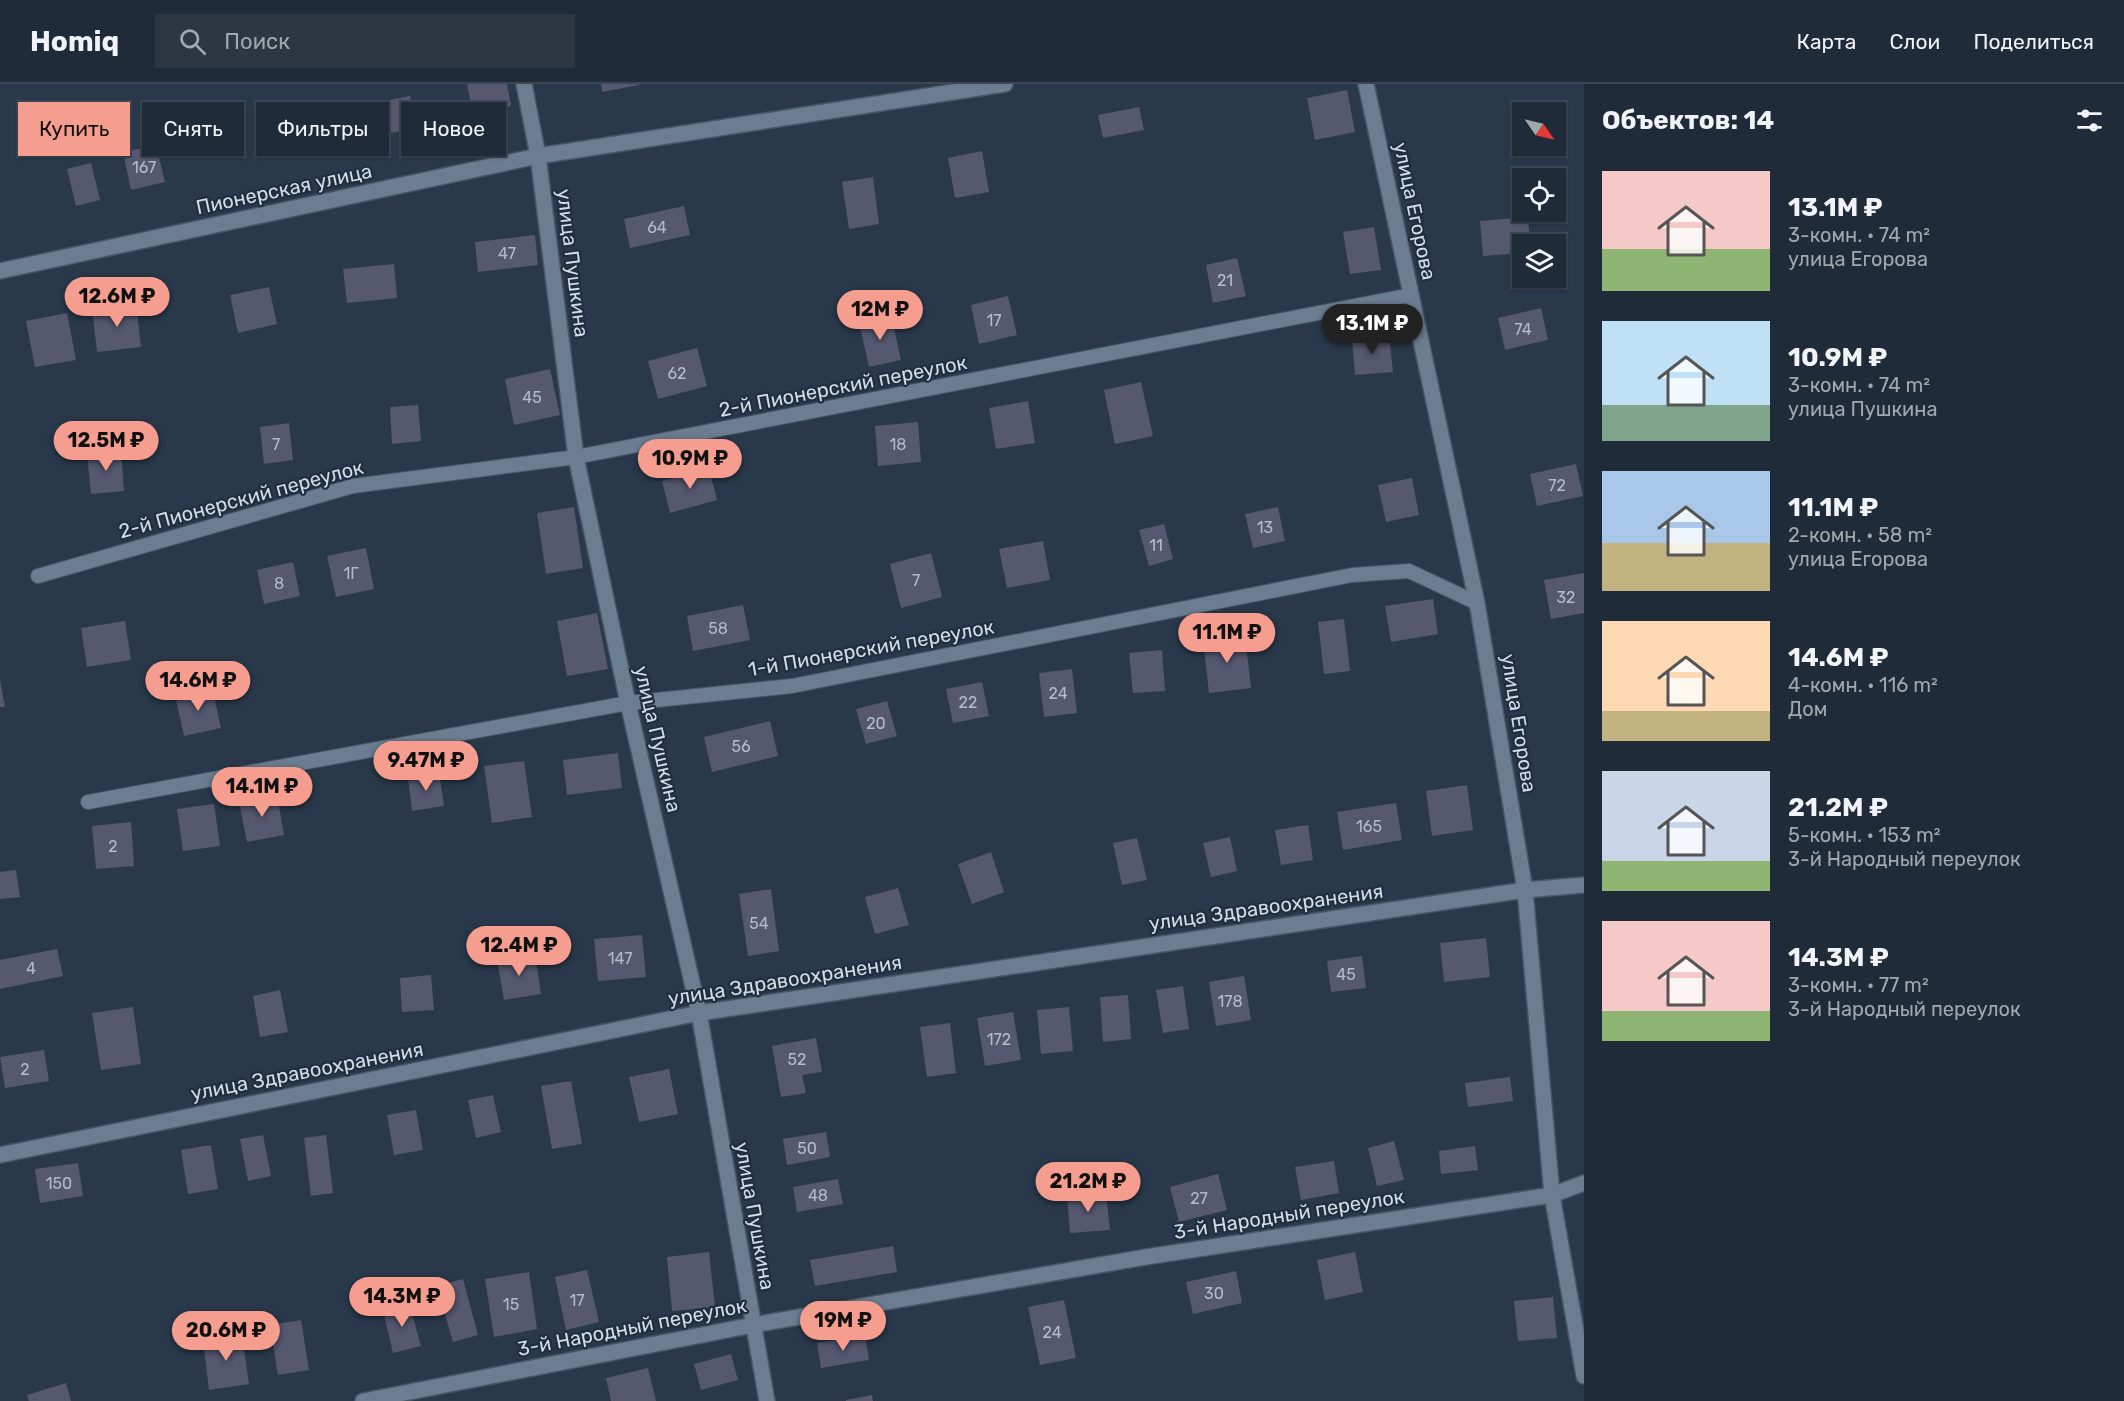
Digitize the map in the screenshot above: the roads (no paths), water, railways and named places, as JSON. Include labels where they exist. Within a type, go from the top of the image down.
[{"type":"street","name":"улица Пушкина","points":[[524,84],[538,156],[576,457],[628,703],[699,1013],[767,1401]]},
{"type":"street","name":"Пионерская улица","points":[[0,271],[538,156],[1005,84]]},
{"type":"street","name":"улица Егорова","points":[[1366,84],[1477,603],[1525,890],[1552,1195],[1584,1376]]},
{"type":"street","name":"улица Здравоохранения","points":[[0,1155],[699,1013],[1525,890],[1584,885]]},
{"type":"street","name":"3-й Народный переулок","points":[[363,1401],[753,1324],[1146,1257],[1552,1195],[1584,1184]]},
{"type":"lane","name":"2-й Пионерский переулок","points":[[38,576],[353,486],[576,457],[1412,295]]},
{"type":"lane","name":"1-й Пионерский переулок","points":[[88,802],[628,703],[792,686],[1352,574],[1408,571],[1477,603]]}]
